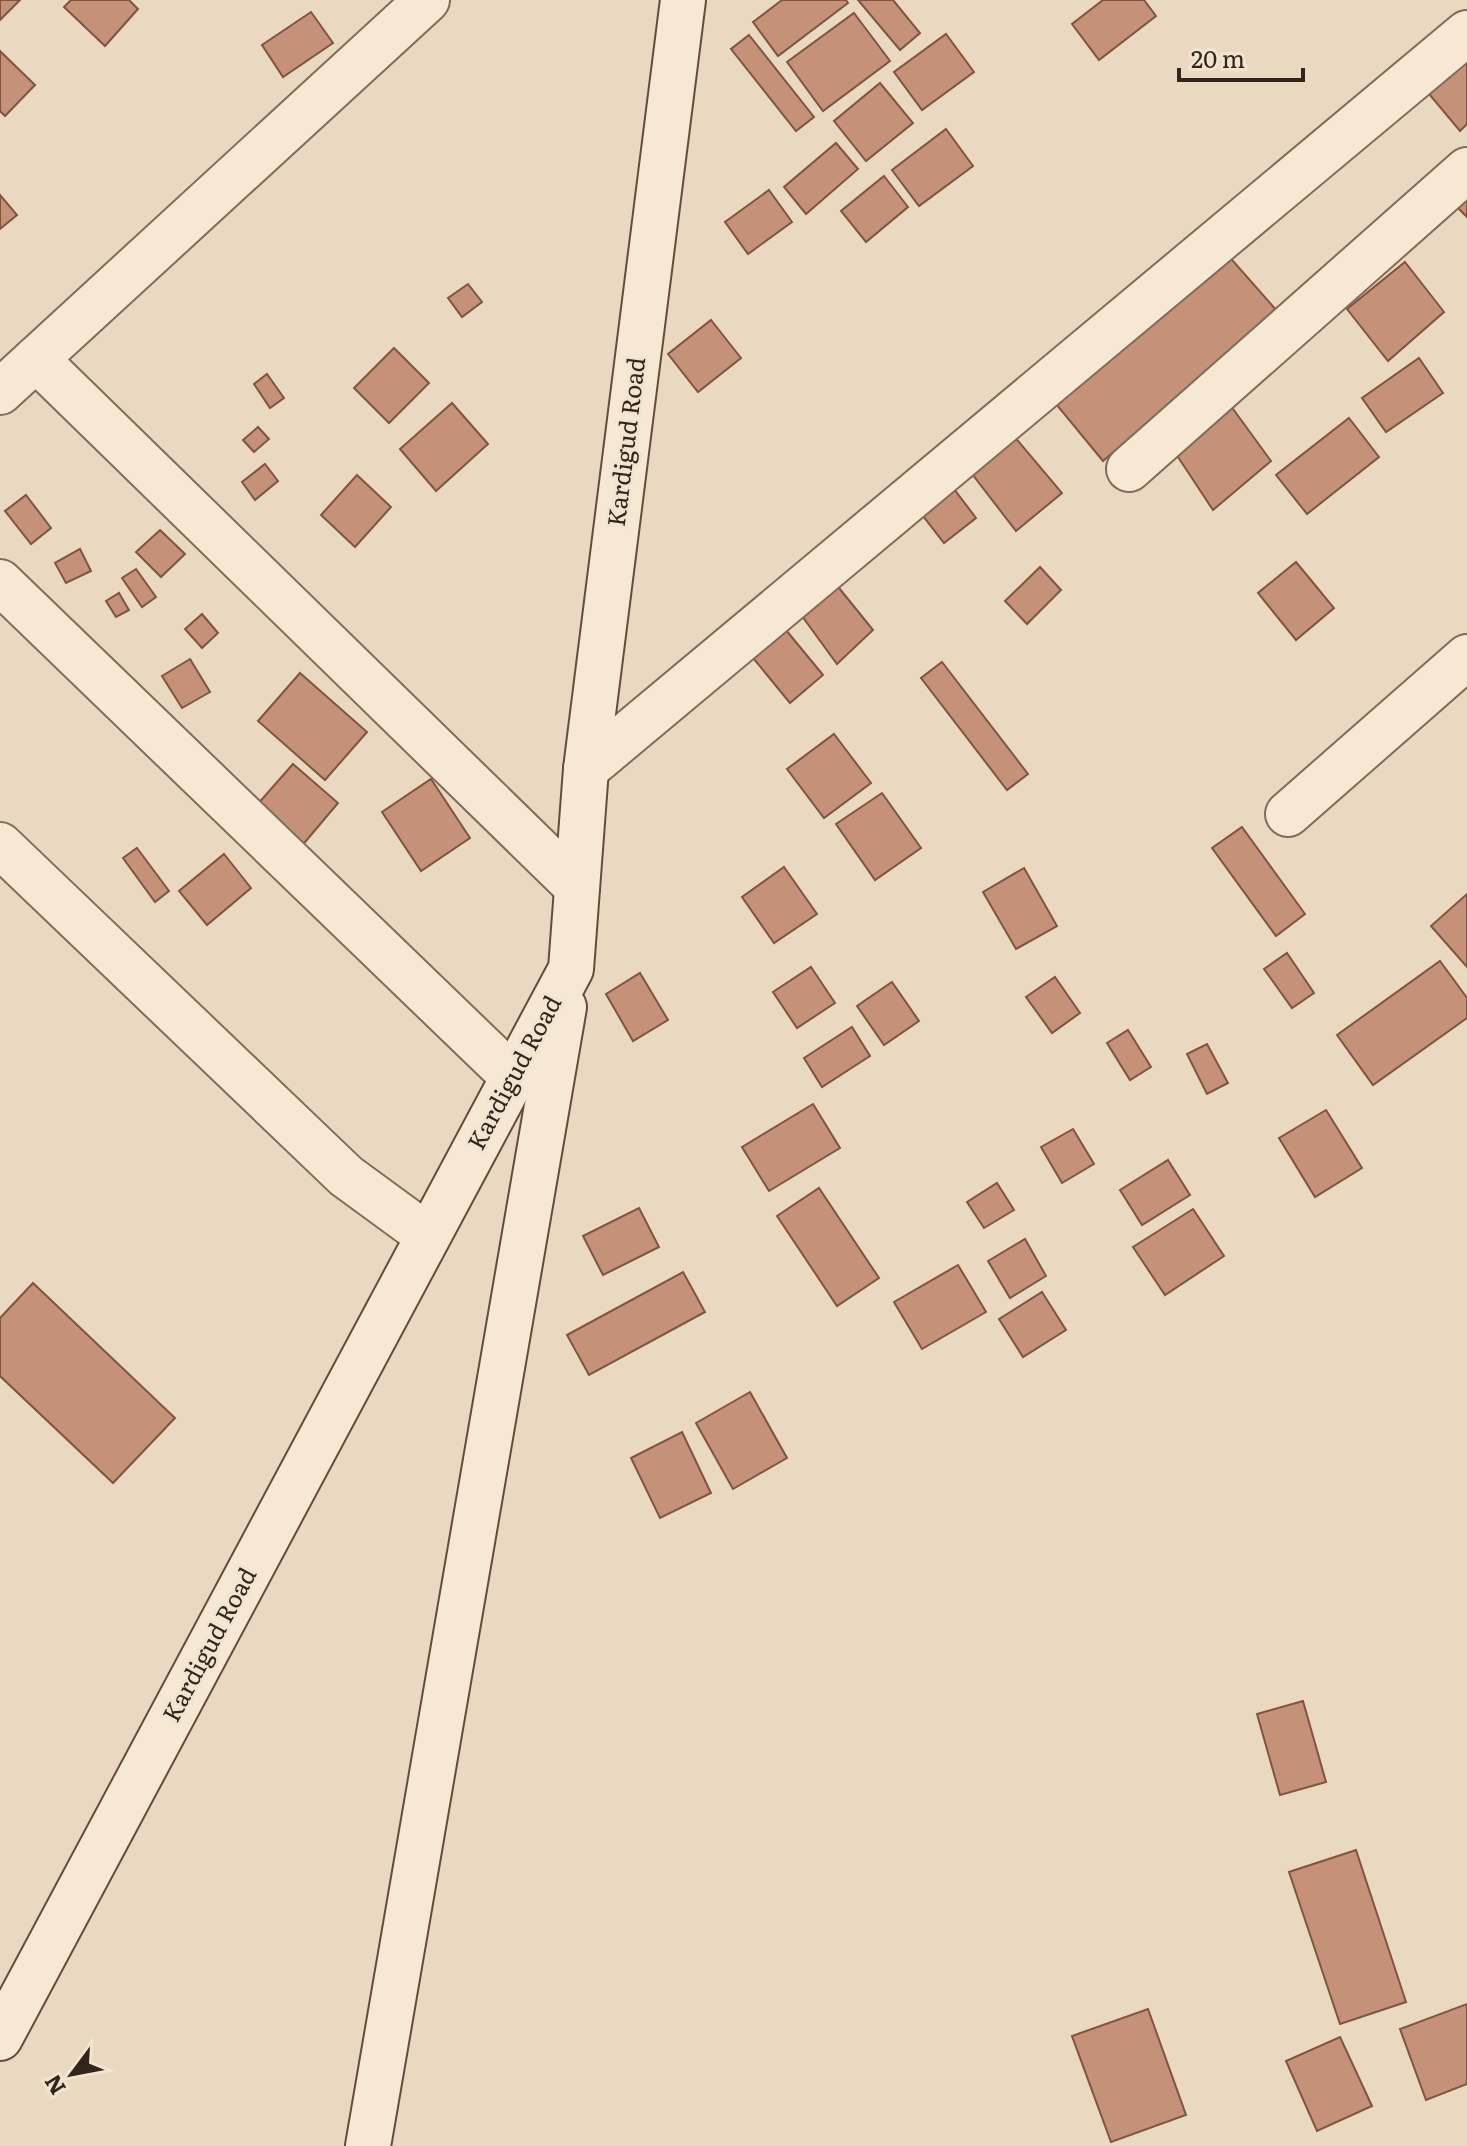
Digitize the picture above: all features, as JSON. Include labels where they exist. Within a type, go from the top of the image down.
[{"type":"street","points":[[0,392],[427,0]]},
{"type":"street","name":"Kardigud Road","points":[[0,2038],[571,969],[586,769],[683,0]]},
{"type":"street","points":[[586,769],[1467,33]]},
{"type":"street","points":[[1129,469],[1467,170]]},
{"type":"street","points":[[36,359],[577,887]]},
{"type":"street","points":[[0,582],[513,1077]]},
{"type":"street","points":[[1288,814],[1467,657]]},
{"type":"street","points":[[0,845],[346,1176],[428,1236]]},
{"type":"street","points":[[368,2146],[571,969]]},
{"type":"building","points":[[0,0],[20,0],[0,20]]},
{"type":"building","points":[[71,0],[129,0],[138,9],[105,46],[64,7]]},
{"type":"building","points":[[782,0],[846,0],[848,3],[778,56],[753,22]]},
{"type":"building","points":[[858,0],[893,0],[920,33],[900,50]]},
{"type":"building","points":[[1103,0],[1144,0],[1156,16],[1099,60],[1072,24]]},
{"type":"building","points":[[311,12],[333,43],[283,77],[262,45]]},
{"type":"building","points":[[854,13],[890,61],[823,111],[787,62]]},
{"type":"building","points":[[946,34],[974,72],[922,110],[894,72]]},
{"type":"building","points":[[749,35],[814,117],[796,131],[731,49]]},
{"type":"building","points":[[0,51],[35,85],[5,116],[0,111]]},
{"type":"building","points":[[1467,53],[1467,124],[1460,131],[1424,88]]},
{"type":"building","points":[[880,83],[913,123],[866,161],[834,121]]},
{"type":"building","points":[[946,129],[973,166],[919,206],[892,170]]},
{"type":"building","points":[[836,143],[858,169],[806,214],[784,187]]},
{"type":"building","points":[[884,176],[908,207],[866,242],[841,211]]},
{"type":"building","points":[[769,190],[792,222],[748,254],[725,222]]},
{"type":"building","points":[[0,195],[17,215],[0,229]]},
{"type":"building","points":[[1467,200],[1467,217],[1458,208]]},
{"type":"building","points":[[1226,253],[1277,311],[1103,461],[1051,398]]},
{"type":"building","points":[[1405,262],[1444,312],[1388,361],[1347,309]]},
{"type":"building","points":[[468,284],[482,302],[462,317],[448,298]]},
{"type":"building","points":[[711,320],[741,358],[698,392],[668,354]]},
{"type":"building","points":[[394,348],[429,383],[389,423],[354,388]]},
{"type":"building","points":[[1419,358],[1443,393],[1386,432],[1362,398]]},
{"type":"building","points":[[267,374],[284,398],[270,408],[254,384]]},
{"type":"building","points":[[1228,402],[1271,461],[1213,510],[1174,451]]},
{"type":"building","points":[[452,403],[488,444],[436,491],[400,449]]},
{"type":"building","points":[[1349,418],[1379,457],[1307,514],[1276,475]]},
{"type":"building","points":[[258,427],[269,439],[254,452],[243,440]]},
{"type":"building","points":[[1013,435],[1062,493],[1016,531],[969,470]]},
{"type":"building","points":[[265,464],[278,481],[255,500],[242,482]]},
{"type":"building","points":[[357,475],[391,507],[355,547],[321,515]]},
{"type":"building","points":[[948,481],[976,518],[944,543],[916,507]]},
{"type":"building","points":[[26,495],[51,528],[31,544],[5,511]]},
{"type":"building","points":[[160,530],[185,554],[161,577],[136,552]]},
{"type":"building","points":[[80,549],[91,571],[66,583],[55,563]]},
{"type":"building","points":[[1296,562],[1334,608],[1296,640],[1258,593]]},
{"type":"building","points":[[1040,567],[1061,590],[1027,624],[1005,601]]},
{"type":"building","points":[[136,569],[156,597],[142,607],[122,578]]},
{"type":"building","points":[[835,583],[873,630],[837,664],[799,612]]},
{"type":"building","points":[[119,593],[129,610],[116,617],[106,601]]},
{"type":"building","points":[[202,614],[218,633],[202,648],[185,629]]},
{"type":"building","points":[[781,624],[823,675],[790,703],[749,653]]},
{"type":"building","points":[[190,659],[210,692],[182,708],[162,676]]},
{"type":"building","points":[[942,662],[1028,774],[1007,790],[921,678]]},
{"type":"building","points":[[300,673],[367,732],[325,780],[258,721]]},
{"type":"building","points":[[834,734],[871,783],[824,818],[787,769]]},
{"type":"building","points":[[293,764],[338,803],[295,854],[249,814]]},
{"type":"building","points":[[431,779],[470,838],[421,871],[382,812]]},
{"type":"building","points":[[882,793],[921,848],[875,880],[836,824]]},
{"type":"building","points":[[1242,827],[1305,914],[1276,936],[1212,848]]},
{"type":"building","points":[[137,848],[169,891],[155,902],[123,858]]},
{"type":"building","points":[[224,854],[251,888],[207,925],[179,891]]},
{"type":"building","points":[[784,867],[817,914],[774,943],[742,897]]},
{"type":"building","points":[[1024,868],[1057,926],[1016,949],[983,892]]},
{"type":"building","points":[[1467,894],[1467,967],[1431,926]]},
{"type":"building","points":[[1287,953],[1314,993],[1292,1008],[1264,969]]},
{"type":"building","points":[[1440,961],[1467,998],[1467,1018],[1373,1085],[1337,1035]]},
{"type":"building","points":[[811,967],[835,1003],[797,1028],[773,992]]},
{"type":"building","points":[[640,973],[668,1020],[633,1041],[606,994]]},
{"type":"building","points":[[1055,977],[1080,1013],[1052,1033],[1026,997]]},
{"type":"building","points":[[892,982],[919,1021],[884,1045],[857,1006]]},
{"type":"building","points":[[852,1027],[870,1056],[822,1087],[804,1058]]},
{"type":"building","points":[[1128,1030],[1151,1067],[1130,1080],[1107,1043]]},
{"type":"building","points":[[1207,1044],[1228,1083],[1207,1094],[1187,1054]]},
{"type":"building","points":[[813,1104],[840,1148],[769,1191],[742,1147]]},
{"type":"building","points":[[1326,1110],[1362,1168],[1315,1197],[1279,1138]]},
{"type":"building","points":[[1073,1129],[1094,1164],[1062,1183],[1041,1147]]},
{"type":"building","points":[[1168,1160],[1190,1195],[1142,1225],[1120,1190]]},
{"type":"building","points":[[997,1183],[1014,1210],[984,1228],[967,1202]]},
{"type":"building","points":[[819,1188],[879,1278],[837,1306],[777,1216]]},
{"type":"building","points":[[639,1208],[659,1247],[603,1275],[583,1236]]},
{"type":"building","points":[[1193,1209],[1224,1256],[1165,1295],[1133,1247]]},
{"type":"building","points":[[1025,1239],[1046,1276],[1010,1298],[988,1261]]},
{"type":"building","points":[[958,1265],[986,1312],[922,1349],[894,1302]]},
{"type":"building","points":[[683,1272],[705,1312],[589,1375],[567,1335]]},
{"type":"building","points":[[33,1283],[175,1418],[113,1483],[0,1376],[0,1318]]},
{"type":"building","points":[[1042,1292],[1066,1330],[1023,1357],[999,1319]]},
{"type":"building","points":[[750,1392],[787,1458],[733,1489],[696,1423]]},
{"type":"building","points":[[682,1432],[711,1493],[660,1518],[631,1458]]},
{"type":"building","points":[[1303,1701],[1326,1782],[1280,1795],[1257,1714]]},
{"type":"building","points":[[1356,1850],[1406,2002],[1340,2024],[1289,1872]]},
{"type":"building","points":[[1467,2004],[1467,2084],[1426,2100],[1400,2029]]},
{"type":"building","points":[[1148,2009],[1186,2115],[1111,2142],[1072,2036]]},
{"type":"building","points":[[1340,2037],[1372,2106],[1317,2131],[1286,2061]]}]
